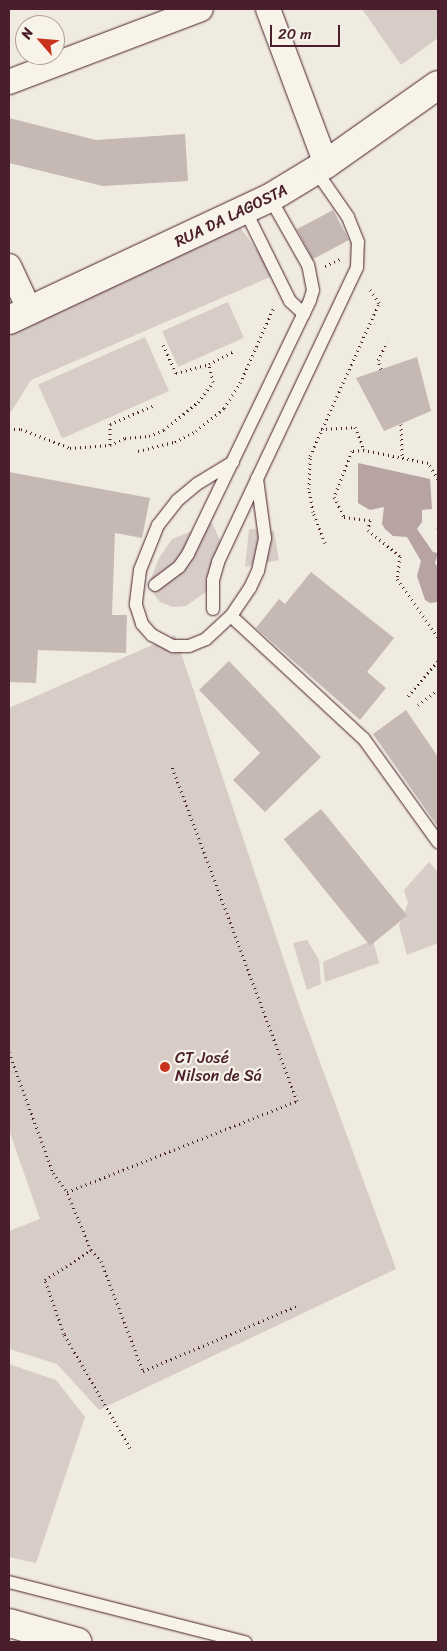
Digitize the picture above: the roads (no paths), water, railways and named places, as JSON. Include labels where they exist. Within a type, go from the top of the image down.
[{"type":"street","points":[[9,82],[200,9]]},
{"type":"street","points":[[268,9],[321,168]]},
{"type":"street","name":"RUA DA LAGOSTA","points":[[19,315],[270,198],[321,168],[438,85]]},
{"type":"street","points":[[9,266],[19,315]]},
{"type":"street","points":[[9,1623],[77,1642]]},
{"type":"lane","points":[[213,609],[213,580],[218,562],[357,267],[358,242],[348,217],[321,168]]},
{"type":"lane","points":[[154,585],[179,567],[188,554],[304,314],[312,290],[308,265],[270,198]]},
{"type":"lane","points":[[246,210],[290,301],[304,314]]},
{"type":"lane","points":[[233,462],[186,492],[158,525],[140,570],[136,604],[142,624],[152,635],[173,646],[189,646],[206,639],[231,616],[250,588],[262,556],[265,538],[257,479]]},
{"type":"lane","points":[[231,616],[359,733],[438,842]]},
{"type":"lane","points":[[9,1582],[245,1642]]},
{"type":"place","name":"CT José Nilson de Sá","points":[[165,1067]]}]
